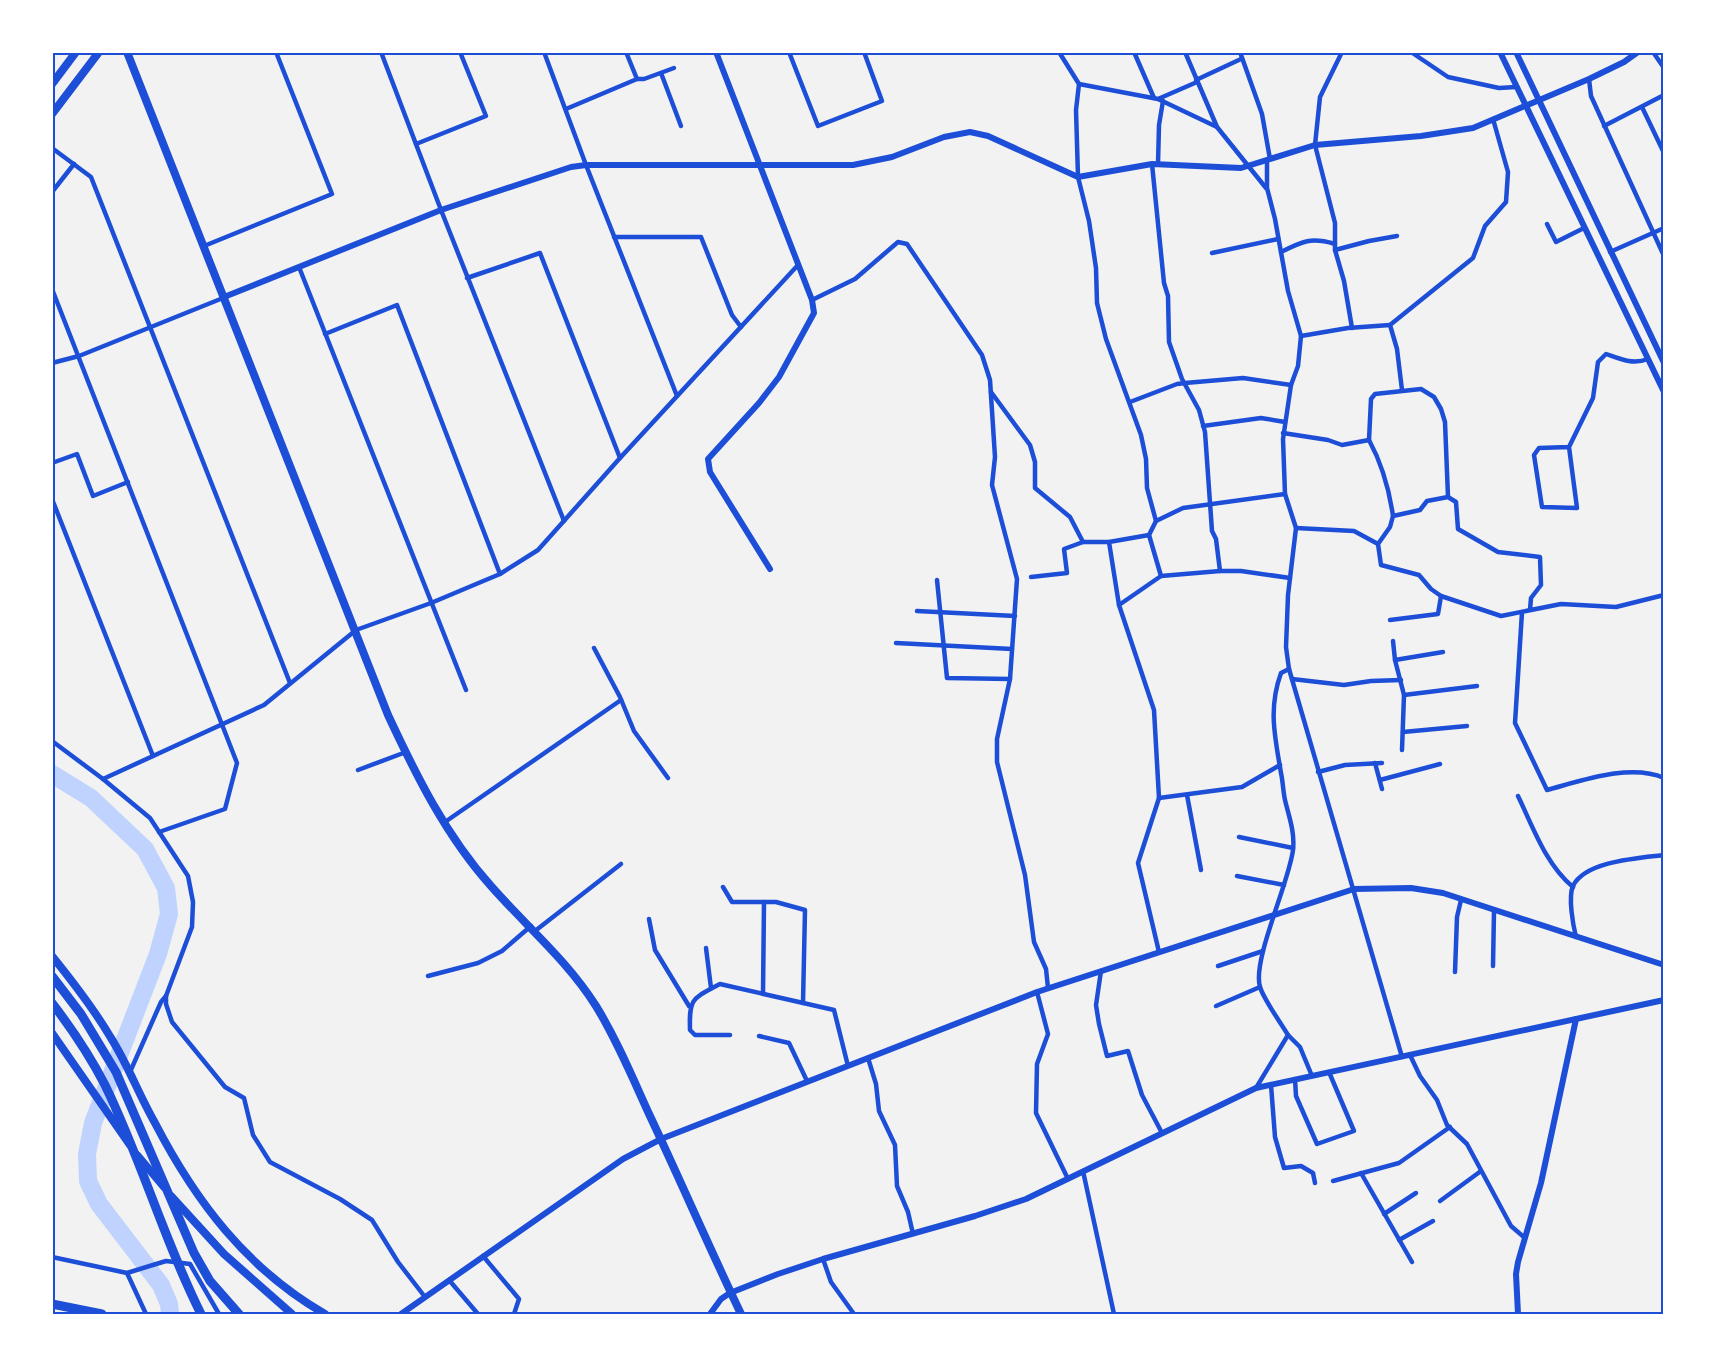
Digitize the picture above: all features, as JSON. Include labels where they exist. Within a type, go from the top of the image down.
[{"type":"highway","points":[[52,976],[81,1014],[116,1072],[199,1263],[210,1281],[239,1314]]},
{"type":"highway","points":[[52,1003],[70,1026],[104,1083],[132,1145],[201,1314]]},
{"type":"highway","points":[[52,1304],[102,1314]]},
{"type":"main road","points":[[52,84],[76,52]]},
{"type":"main road","points":[[52,114],[99,52]]},
{"type":"main road","points":[[127,52],[388,715],[406,752],[467,858],[491,887],[567,966],[595,1005],[621,1052],[741,1314]]},
{"type":"main road","points":[[52,956],[111,1036],[178,1167],[206,1208],[238,1247],[277,1282],[325,1314]]},
{"type":"main road","points":[[52,1033],[114,1125],[190,1219],[224,1254],[292,1314]]},
{"type":"street","points":[[204,246],[332,194],[276,52]]},
{"type":"street","points":[[381,52],[467,278],[564,521]]},
{"type":"street","points":[[416,144],[486,116],[460,52]]},
{"type":"street","points":[[544,52],[677,396]]},
{"type":"street","points":[[626,52],[637,79]]},
{"type":"street","points":[[716,52],[812,300],[814,313],[779,377],[759,403],[708,459],[710,472],[770,569]]},
{"type":"street","points":[[789,52],[818,126],[882,101],[864,52]]},
{"type":"street","points":[[1059,52],[1079,84],[1076,110],[1078,177],[1089,221],[1096,268],[1097,303],[1106,339],[1142,435],[1147,488],[1156,521]]},
{"type":"street","points":[[1134,52],[1158,99],[1159,126],[1155,164],[1164,283],[1168,296],[1168,342],[1182,379],[1199,410],[1203,426],[1212,531],[1216,539],[1220,571]]},
{"type":"street","points":[[1185,52],[1217,127],[1267,188]]},
{"type":"street","points":[[1240,52],[1262,114],[1269,159],[1267,188],[1288,291],[1301,336],[1298,366],[1291,385],[1283,433],[1285,494],[1296,528],[1286,647],[1289,669],[1401,1057]]},
{"type":"street","points":[[1342,52],[1320,97],[1315,145],[1335,223],[1335,250],[1344,281],[1352,328]]},
{"type":"street","points":[[1411,52],[1448,77],[1499,88],[1516,87]]},
{"type":"street","points":[[1500,52],[1664,392]]},
{"type":"street","points":[[1516,52],[1610,252],[1661,350],[1664,363]]},
{"type":"street","points":[[52,363],[79,356],[441,210],[571,167],[586,165],[854,165],[892,157],[944,137],[970,132],[988,136],[1078,177],[1155,164],[1240,168],[1315,145],[1453,132],[1473,128],[1589,80],[1638,52]]},
{"type":"street","points":[[1653,52],[1664,68]]},
{"type":"street","points":[[1158,99],[1241,59]]},
{"type":"street","points":[[566,109],[637,79],[644,79],[674,68]]},
{"type":"street","points":[[661,73],[681,126]]},
{"type":"street","points":[[1589,80],[1591,96],[1664,256]]},
{"type":"street","points":[[1079,84],[1158,99],[1217,127]]},
{"type":"street","points":[[1604,126],[1664,95]]},
{"type":"street","points":[[1642,107],[1664,153]]},
{"type":"street","points":[[1301,336],[1390,325],[1473,258],[1485,226],[1506,202],[1508,172],[1493,119]]},
{"type":"street","points":[[52,148],[91,177],[290,683]]},
{"type":"street","points":[[52,192],[74,164]]},
{"type":"street","points":[[1547,224],[1556,242],[1584,228]]},
{"type":"street","points":[[1610,252],[1664,228]]},
{"type":"street","points":[[1335,250],[1397,236]]},
{"type":"street","points":[[614,237],[701,237],[732,315],[741,327]]},
{"type":"street","points":[[1212,253],[1278,239]]},
{"type":"street","points":[[1281,252],[1303,241],[1317,239],[1335,244]]},
{"type":"street","points":[[812,300],[855,279],[898,242],[907,244],[982,355],[990,380],[991,392],[995,458],[992,485],[1017,579],[1010,679],[997,739],[997,762],[1025,875],[1034,942],[1046,969],[1048,988]]},
{"type":"street","points":[[467,278],[540,254],[620,458]]},
{"type":"street","points":[[103,779],[264,705],[356,630],[431,603],[500,574],[538,550],[798,265]]},
{"type":"street","points":[[299,267],[466,690]]},
{"type":"street","points":[[52,290],[237,763],[225,809],[159,832]]},
{"type":"street","points":[[325,334],[397,305],[500,574]]},
{"type":"street","points":[[1390,325],[1397,349],[1402,390]]},
{"type":"street","points":[[1569,447],[1539,448],[1534,455],[1542,507],[1577,508],[1569,447],[1593,398],[1598,362],[1606,354],[1631,362],[1648,359]]},
{"type":"street","points":[[1130,402],[1185,383],[1243,378],[1291,385]]},
{"type":"street","points":[[1448,497],[1445,440],[1447,437],[1441,409],[1434,398],[1421,389],[1375,394],[1371,399],[1369,440],[1379,458],[1389,488],[1393,516],[1390,527],[1378,544],[1381,565],[1419,575],[1431,589],[1441,596],[1501,616],[1561,604],[1616,607],[1664,595]]},
{"type":"street","points":[[991,392],[1030,445],[1035,462],[1035,488],[1070,517],[1083,543]]},
{"type":"street","points":[[1203,426],[1261,418],[1285,422]]},
{"type":"street","points":[[1283,433],[1328,440],[1342,445],[1369,440]]},
{"type":"street","points":[[52,463],[77,454],[93,496],[128,482]]},
{"type":"street","points":[[1161,576],[1149,535],[1156,521],[1183,508],[1285,494]]},
{"type":"street","points":[[1393,516],[1420,510],[1427,501],[1448,497],[1456,502],[1458,530],[1498,552],[1540,557],[1541,585],[1531,598],[1530,610]]},
{"type":"street","points":[[52,500],[153,756]]},
{"type":"street","points":[[1296,528],[1354,531],[1378,544]]},
{"type":"street","points":[[1031,577],[1067,573],[1064,549],[1083,543],[1110,542],[1149,535]]},
{"type":"street","points":[[1110,542],[1119,605],[1154,710],[1159,798],[1138,863],[1159,952]]},
{"type":"street","points":[[1119,605],[1161,576],[1241,571],[1290,578]]},
{"type":"street","points":[[937,580],[947,678],[1010,679]]},
{"type":"street","points":[[1390,620],[1438,614],[1441,596]]},
{"type":"street","points":[[917,611],[1015,616]]},
{"type":"street","points":[[1522,612],[1515,723],[1547,790],[1610,774],[1648,773],[1664,778]]},
{"type":"street","points":[[1393,641],[1404,696],[1402,750]]},
{"type":"street","points":[[897,643],[1012,649]]},
{"type":"street","points":[[594,648],[634,731],[668,778]]},
{"type":"street","points":[[1395,660],[1443,652]]},
{"type":"street","points":[[1289,669],[1281,673],[1274,708],[1275,744],[1292,827],[1293,848],[1263,951],[1260,987],[1288,1035],[1300,1047],[1312,1076]]},
{"type":"street","points":[[1292,679],[1344,685],[1401,680]]},
{"type":"street","points":[[1404,696],[1477,687]]},
{"type":"street","points":[[445,822],[621,700]]},
{"type":"street","points":[[1403,732],[1467,726]]},
{"type":"street","points":[[52,741],[150,818],[188,876],[193,902],[192,927],[166,996],[128,1068]]},
{"type":"street","points":[[358,770],[406,752]]},
{"type":"street","points":[[1375,763],[1382,789]]},
{"type":"street","points":[[1318,772],[1345,765],[1382,763]]},
{"type":"street","points":[[1380,780],[1440,764]]},
{"type":"street","points":[[1159,798],[1242,787],[1280,765]]},
{"type":"street","points":[[1187,795],[1201,870]]},
{"type":"street","points":[[1518,796],[1541,844],[1561,877],[1573,887]]},
{"type":"street","points":[[1239,837],[1293,848]]},
{"type":"street","points":[[1576,937],[1572,922],[1573,887],[1585,872],[1626,860],[1664,855]]},
{"type":"street","points":[[428,976],[478,963],[502,951],[621,864]]},
{"type":"street","points":[[1237,876],[1284,885]]},
{"type":"street","points":[[723,887],[732,902],[776,902],[805,910],[803,1003]]},
{"type":"street","points":[[401,1314],[623,1159],[661,1139],[1036,992],[1354,890],[1411,888],[1443,893],[1664,965]]},
{"type":"street","points":[[1455,972],[1457,917],[1461,900]]},
{"type":"street","points":[[763,994],[764,902]]},
{"type":"street","points":[[1493,966],[1494,911]]},
{"type":"street","points":[[649,919],[655,950],[689,1006],[690,1030],[695,1035],[730,1035]]},
{"type":"street","points":[[706,948],[711,988]]},
{"type":"street","points":[[1218,966],[1263,951]]},
{"type":"street","points":[[1101,971],[1096,1005],[1098,1024],[1107,1056],[1128,1051],[1142,1095],[1162,1133]]},
{"type":"street","points":[[689,1006],[695,998],[720,984],[834,1010],[848,1066]]},
{"type":"street","points":[[1216,1006],[1260,987]]},
{"type":"street","points":[[1036,992],[1048,1034],[1037,1064],[1036,1113],[1068,1179]]},
{"type":"street","points":[[166,996],[172,1022],[225,1087],[244,1098],[253,1134],[270,1162],[340,1199],[372,1220],[398,1262],[425,1297]]},
{"type":"street","points":[[710,1314],[721,1299],[730,1293],[822,1259],[975,1216],[1026,1198],[1256,1088],[1664,1000]]},
{"type":"street","points":[[1518,1314],[1516,1274],[1541,1183],[1576,1019]]},
{"type":"street","points":[[1256,1088],[1288,1035]]},
{"type":"street","points":[[759,1036],[789,1043],[807,1081]]},
{"type":"street","points":[[1410,1055],[1420,1076],[1437,1100],[1450,1128],[1467,1144],[1511,1226],[1525,1238]]},
{"type":"street","points":[[868,1058],[876,1084],[879,1111],[895,1145],[897,1186],[908,1212],[913,1234]]},
{"type":"street","points":[[1295,1080],[1296,1096],[1317,1144],[1354,1131],[1329,1072]]},
{"type":"street","points":[[1271,1084],[1275,1137],[1284,1168],[1301,1166],[1313,1173],[1315,1183]]},
{"type":"street","points":[[1333,1181],[1399,1163],[1450,1128]]},
{"type":"street","points":[[1083,1171],[1114,1314]]},
{"type":"street","points":[[1440,1201],[1481,1171]]},
{"type":"street","points":[[1361,1173],[1412,1262]]},
{"type":"street","points":[[1384,1214],[1416,1193]]},
{"type":"street","points":[[1399,1240],[1433,1221]]},
{"type":"street","points":[[483,1256],[519,1299],[514,1314]]},
{"type":"street","points":[[52,1257],[127,1273],[165,1261],[190,1264],[219,1314]]},
{"type":"street","points":[[822,1259],[831,1282],[854,1314]]},
{"type":"street","points":[[127,1273],[146,1314]]},
{"type":"street","points":[[449,1280],[478,1314]]},
{"type":"waterway","points":[[52,774],[91,798],[145,849],[166,888],[169,914],[158,954],[93,1123],[87,1154],[88,1181],[99,1204],[161,1285],[169,1304],[170,1314]]}]
